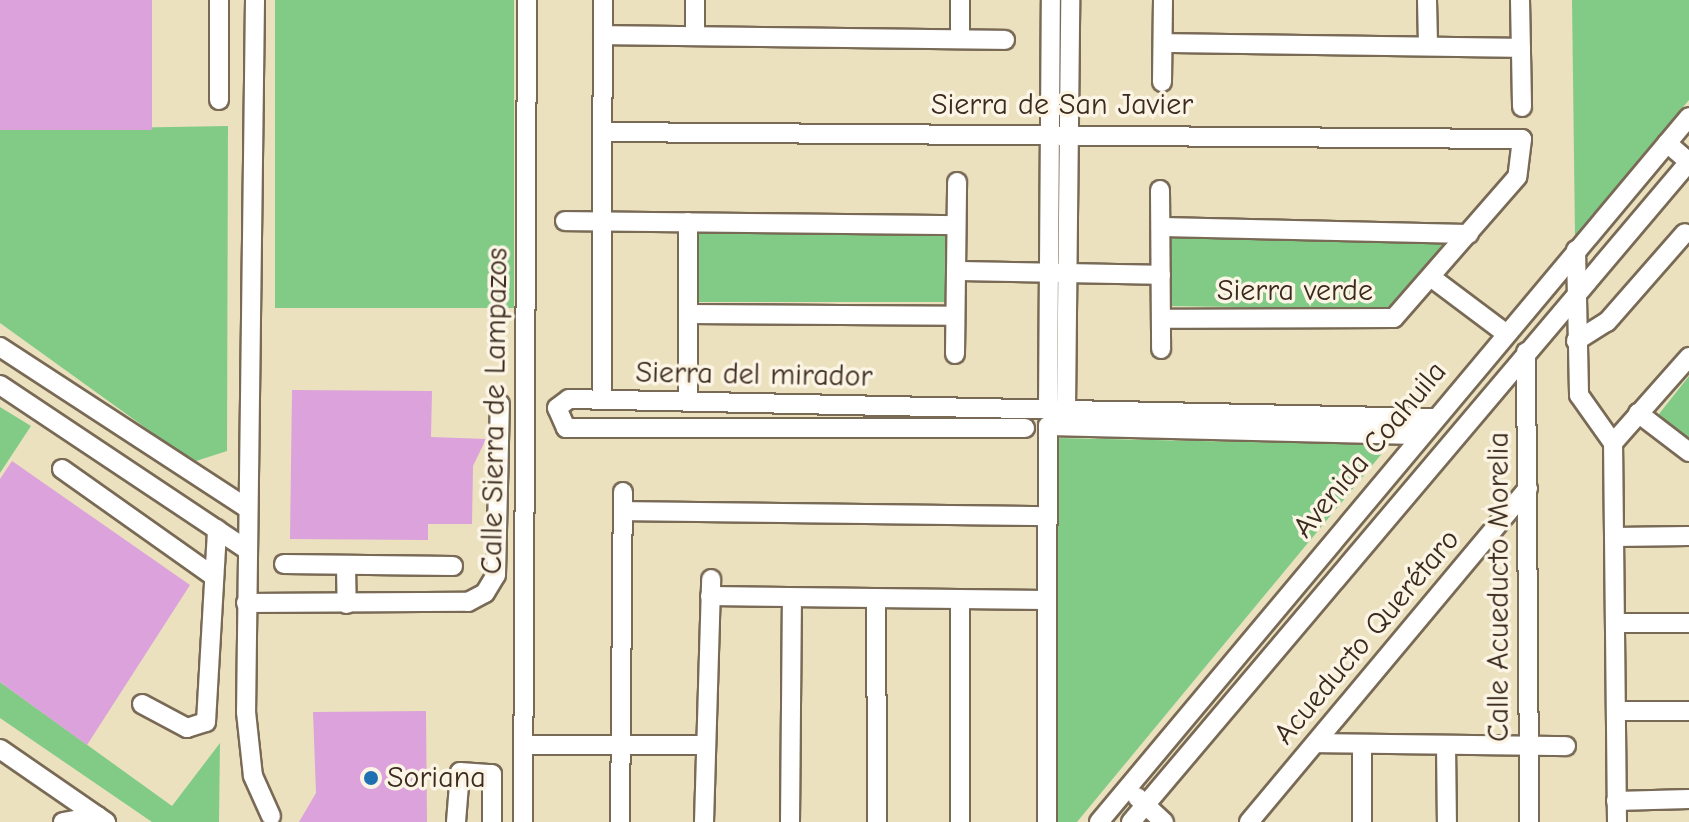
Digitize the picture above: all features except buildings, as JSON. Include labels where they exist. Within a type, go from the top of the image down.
[{"type":"street","points":[[219,0],[219,100]]},
{"type":"street","points":[[255,0],[246,603],[248,749],[271,816]]},
{"type":"street","name":"Calle Sierra de Lampazos","points":[[523,822],[527,0]]},
{"type":"street","points":[[602,399],[600,222],[603,0]]},
{"type":"street","points":[[695,0],[695,34]]},
{"type":"street","points":[[960,0],[960,39]]},
{"type":"street","points":[[1047,822],[1044,516],[1068,272],[1051,0]]},
{"type":"street","points":[[1054,414],[1048,272],[1070,0]]},
{"type":"street","points":[[1162,82],[1163,0]]},
{"type":"street","points":[[1427,0],[1428,45]]},
{"type":"street","points":[[1520,0],[1522,107]]},
{"type":"street","points":[[603,35],[1005,40]]},
{"type":"street","points":[[1163,43],[1521,48]]},
{"type":"street","name":"Avenida Coahuila","points":[[1110,818],[1128,788],[1418,435],[1689,117]]},
{"type":"street","name":"Sierra de San Javier","points":[[602,132],[1060,132],[1522,139]]},
{"type":"street","name":"Sierra verde","points":[[1161,319],[1387,320],[1407,309],[1517,177],[1522,139]]},
{"type":"street","points":[[1667,143],[1689,162]]},
{"type":"street","name":"Avenida Coahuila","points":[[1131,822],[1575,293],[1689,162]]},
{"type":"street","points":[[955,354],[957,182]]},
{"type":"street","points":[[1160,190],[1161,349]]},
{"type":"street","points":[[565,221],[956,225]]},
{"type":"street","points":[[688,222],[688,402]]},
{"type":"street","points":[[1161,227],[1469,234]]},
{"type":"street","points":[[1576,341],[1607,322],[1685,233]]},
{"type":"street","points":[[1576,250],[1576,341],[1584,408],[1613,443],[1617,822]]},
{"type":"street","points":[[956,271],[1161,275]]},
{"type":"street","points":[[1432,278],[1504,332]]},
{"type":"street","points":[[689,314],[955,316]]},
{"type":"street","points":[[0,347],[247,508]]},
{"type":"street","name":"Calle Acueducto Morelia","points":[[1526,352],[1529,822]]},
{"type":"street","points":[[1613,443],[1689,357]]},
{"type":"street","points":[[0,385],[247,550]]},
{"type":"street","name":"Sierra del mirador","points":[[1025,428],[559,423],[562,402],[602,399],[1054,414],[1418,435]]},
{"type":"street","points":[[246,603],[468,602],[492,584],[500,404]]},
{"type":"street","points":[[868,427],[869,406]]},
{"type":"street","points":[[1638,413],[1689,452]]},
{"type":"street","name":"Sierra del mirador","points":[[1054,414],[1435,418]]},
{"type":"street","points":[[62,469],[213,576]]},
{"type":"street","name":"Acueducto Querétaro","points":[[1249,822],[1528,488]]},
{"type":"street","points":[[620,822],[623,502],[1044,516]]},
{"type":"street","points":[[142,704],[187,728],[206,722],[217,529]]},
{"type":"street","points":[[1614,537],[1689,536]]},
{"type":"street","points":[[284,564],[453,566]]},
{"type":"street","points":[[346,565],[347,604]]},
{"type":"street","points":[[704,822],[710,588],[792,600],[1045,600]]},
{"type":"street","points":[[876,598],[877,822]]},
{"type":"street","points":[[960,599],[960,822]]},
{"type":"street","points":[[790,822],[792,600]]},
{"type":"street","points":[[1615,623],[1689,623]]},
{"type":"street","points":[[1616,711],[1689,711]]},
{"type":"street","points":[[1317,743],[1566,746]]},
{"type":"street","points":[[1362,744],[1362,822]]},
{"type":"street","points":[[525,745],[705,745]]},
{"type":"street","points":[[1446,745],[1447,822]]},
{"type":"street","points":[[0,749],[101,819]]},
{"type":"street","points":[[456,822],[460,772],[492,774],[492,822]]},
{"type":"street","points":[[1128,788],[1164,822]]},
{"type":"street","points":[[1616,801],[1689,799]]},
{"type":"street","points":[[63,822],[101,819]]},
{"type":"green space","points":[[275,0],[514,0],[514,308],[275,308]]},
{"type":"green space","points":[[1572,0],[1689,0],[1689,100],[1575,236]]},
{"type":"green space","points":[[228,126],[227,451],[193,462],[0,323],[0,130]]},
{"type":"green space","points":[[1167,232],[1448,240],[1389,309],[1168,306]]},
{"type":"green space","points":[[699,233],[945,233],[945,302],[699,302]]},
{"type":"green space","points":[[1689,376],[1689,446],[1659,414]]},
{"type":"green space","points":[[0,407],[31,426],[0,473]]},
{"type":"green space","points":[[1057,438],[1389,445],[1077,822],[1054,822]]},
{"type":"green space","points":[[0,682],[172,806],[220,743],[219,822],[152,822],[0,718]]},
{"type":"place","name":"Soriana","points":[[371,778]]}]
